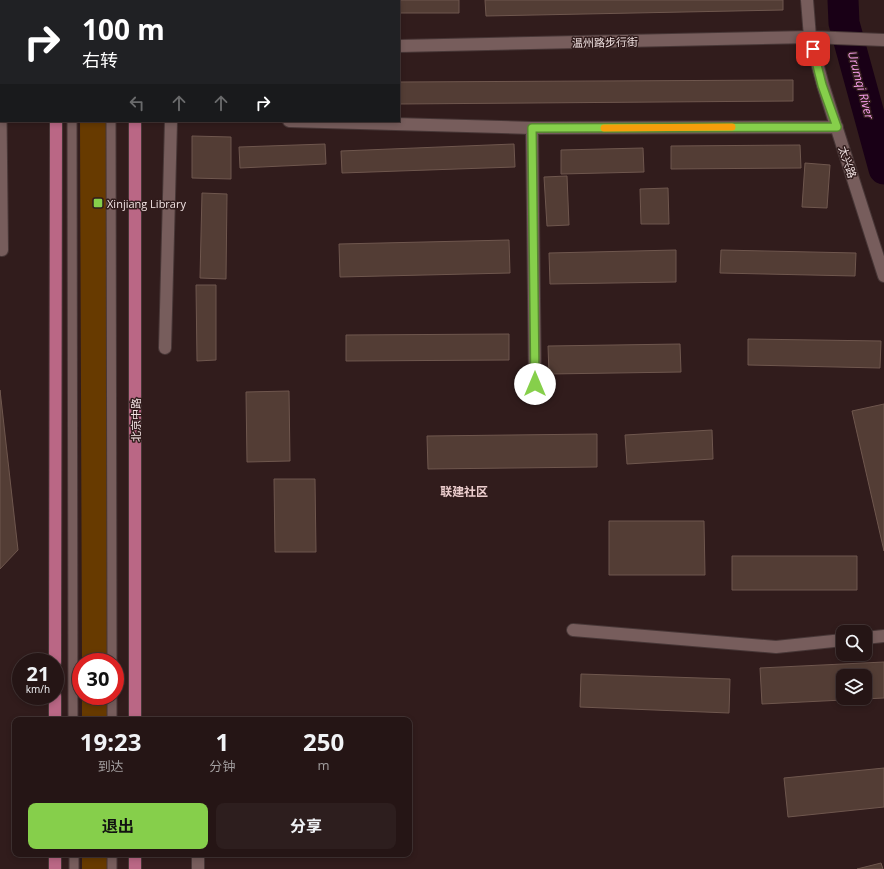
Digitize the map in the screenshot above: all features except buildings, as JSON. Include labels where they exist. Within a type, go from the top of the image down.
[{"type":"main road","points":[[55,653],[56,122]]},
{"type":"main road","name":"北京中路","points":[[135,122],[135,717]]},
{"type":"main road","points":[[55,705],[55,717]]},
{"type":"main road","points":[[55,857],[55,869]]},
{"type":"main road","points":[[135,857],[135,869]]},
{"type":"street","name":"太兴路","points":[[807,0],[810,37],[822,85],[837,127],[884,276]]},
{"type":"street","name":"温州路步行街","points":[[400,46],[810,37],[884,40]]},
{"type":"street","points":[[1,122],[2,250]]},
{"type":"street","points":[[165,348],[171,122]]},
{"type":"street","points":[[324,122],[532,128],[837,127]]},
{"type":"street","points":[[532,128],[535,384]]},
{"type":"street","points":[[573,630],[776,647],[836,641]]},
{"type":"street","points":[[872,637],[884,636]]},
{"type":"street","points":[[198,857],[198,869]]},
{"type":"lane","points":[[72,122],[73,717]]},
{"type":"lane","points":[[111,122],[112,653]]},
{"type":"lane","points":[[112,705],[112,717]]},
{"type":"lane","points":[[74,857],[74,869]]},
{"type":"lane","points":[[112,857],[112,869]]},
{"type":"shaded area","points":[[80,122],[110,122],[112,653],[82,653]]},
{"type":"shaded area","points":[[82,705],[112,705],[112,717],[82,717]]},
{"type":"shaded area","points":[[82,857],[113,857],[113,869],[82,869]]},
{"type":"waterway","name":"Urumqi River","points":[[843,0],[844,23],[884,169]]},
{"type":"slow traffic","points":[[604,128],[732,127]]},
{"type":"place","name":"Xinjiang Library","points":[[98,203]]},
{"type":"district","name":"联建社区","points":[[464,491]]},
{"type":"route","points":[[535,384],[532,128],[837,127],[822,85],[813,49]]}]
